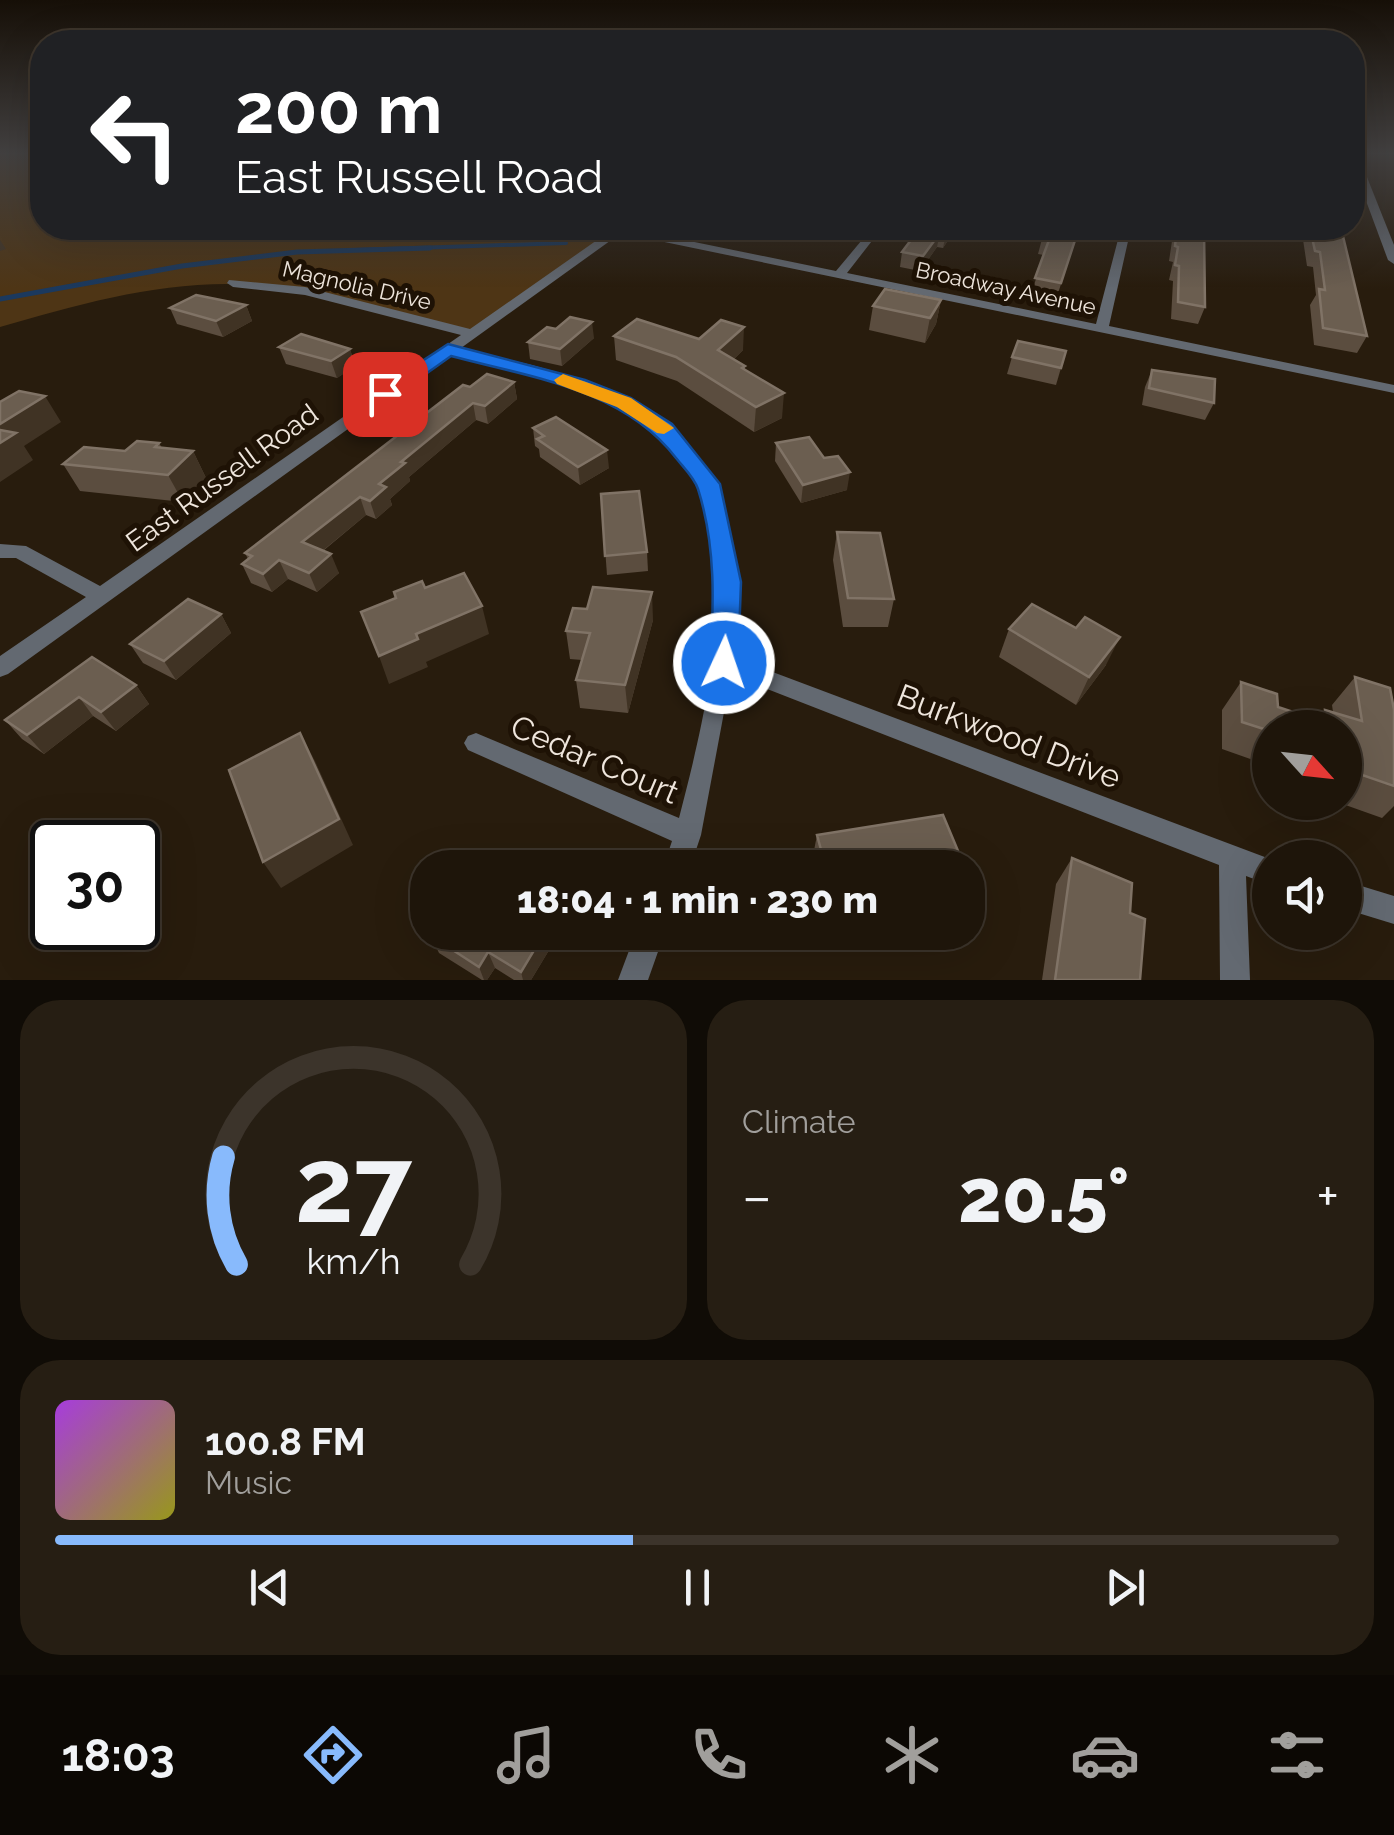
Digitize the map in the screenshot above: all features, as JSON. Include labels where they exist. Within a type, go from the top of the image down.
[{"type":"street","points":[[1370,198],[1394,260]]},
{"type":"street","name":"East Russell Road","points":[[0,668],[600,240]]},
{"type":"street","name":"Broadway Avenue","points":[[675,240],[1394,388]]},
{"type":"street","points":[[840,274],[867,240]]},
{"type":"street","points":[[1102,328],[1123,240]]},
{"type":"street","name":"Magnolia Drive","points":[[234,284],[305,291],[472,333]]},
{"type":"street","points":[[448,349],[578,384],[624,402],[664,428],[708,484],[728,582],[724,663],[683,850]]},
{"type":"street","points":[[0,551],[18,551],[103,598]]},
{"type":"street","name":"Burkwood Drive","points":[[724,663],[1252,866]]},
{"type":"street","name":"Cedar Court","points":[[476,742],[688,835]]},
{"type":"street","points":[[1232,860],[1235,980]]},
{"type":"street","points":[[1362,900],[1394,910]]},
{"type":"street","points":[[632,980],[644,950]]},
{"type":"shaded area","points":[[0,198],[30,198],[30,240],[603,240],[471,333],[323,294],[232,284],[144,291],[0,327]]},
{"type":"building","points":[[911,240],[935,240],[923,256],[902,252]]},
{"type":"building","points":[[1049,240],[1075,240],[1061,283],[1035,278]]},
{"type":"building","points":[[1176,240],[1204,240],[1205,307],[1178,302]]},
{"type":"building","points":[[1313,240],[1344,240],[1367,336],[1323,328],[1319,289],[1325,290],[1320,252],[1315,251]]},
{"type":"building","points":[[885,289],[941,300],[930,318],[873,306]]},
{"type":"building","points":[[196,295],[246,305],[216,321],[170,308]]},
{"type":"building","points":[[570,317],[592,322],[560,349],[528,342],[547,327],[556,329]]},
{"type":"building","points":[[637,319],[699,339],[721,320],[744,327],[718,350],[784,393],[756,407],[676,357],[614,336]]},
{"type":"building","points":[[301,334],[350,349],[331,361],[279,347]]},
{"type":"building","points":[[1018,341],[1066,351],[1061,368],[1012,357]]},
{"type":"building","points":[[1152,370],[1215,379],[1214,403],[1149,388]]},
{"type":"building","points":[[487,374],[514,382],[485,406],[473,403],[401,462],[405,463],[379,484],[386,487],[370,501],[360,497],[302,542],[331,554],[309,573],[279,560],[263,574],[242,564],[252,556],[245,553],[463,385],[470,387]]},
{"type":"building","points":[[19,391],[45,396],[0,424],[0,402]]},
{"type":"building","points":[[556,417],[607,450],[578,467],[537,439],[544,436],[533,428]]},
{"type":"building","points":[[0,430],[16,433],[0,443]]},
{"type":"building","points":[[809,437],[824,458],[838,456],[850,472],[803,485],[776,443]]},
{"type":"building","points":[[137,441],[193,451],[168,475],[63,464],[84,447],[125,451]]},
{"type":"building","points":[[639,491],[647,552],[605,556],[601,494]]},
{"type":"building","points":[[837,532],[880,533],[894,599],[848,598]]},
{"type":"building","points":[[464,573],[482,606],[416,634],[418,639],[379,656],[361,612],[396,598],[394,592],[422,581],[425,588]]},
{"type":"building","points":[[593,587],[652,592],[625,685],[576,680],[590,633],[566,631],[573,608],[587,609]]},
{"type":"building","points":[[188,599],[221,614],[164,661],[130,644]]},
{"type":"building","points":[[1032,604],[1076,628],[1085,617],[1120,637],[1089,677],[1009,629]]},
{"type":"building","points":[[92,657],[136,685],[101,712],[79,697],[27,735],[5,720]]},
{"type":"building","points":[[1355,677],[1390,688],[1394,710],[1394,786],[1362,775]]},
{"type":"building","points":[[1241,682],[1277,694],[1278,707],[1287,710],[1252,710],[1252,725],[1242,722]]},
{"type":"building","points":[[300,733],[339,819],[263,862],[229,770]]},
{"type":"building","points":[[943,815],[958,850],[821,850],[817,835]]},
{"type":"building","points":[[1072,858],[1132,883],[1130,913],[1145,919],[1140,980],[1055,980]]},
{"type":"building","points":[[453,950],[534,950],[521,972],[488,952],[479,967]]},
{"type":"waterway","points":[[356,250],[566,243]]},
{"type":"waterway","points":[[0,299],[182,266],[297,252],[430,248]]},
{"type":"slow traffic","points":[[563,380],[624,402],[664,428]]},
{"type":"route","points":[[385,394],[448,349],[578,384],[624,402],[664,428],[708,484],[728,582],[724,663]]}]
